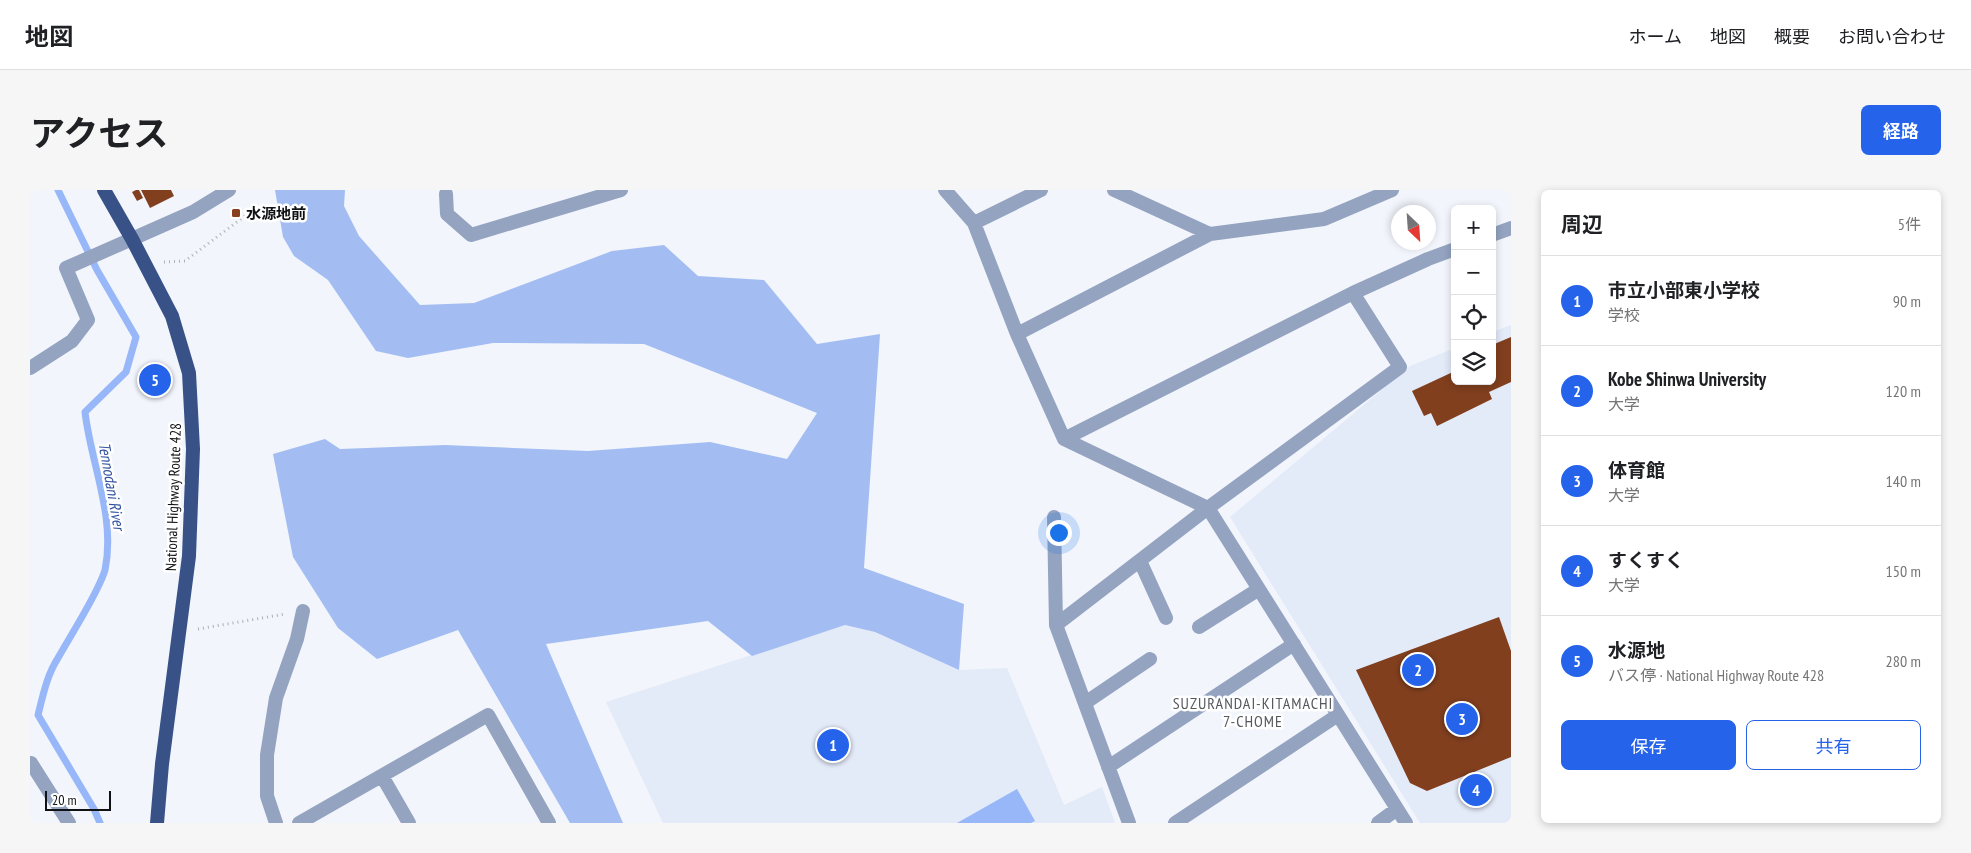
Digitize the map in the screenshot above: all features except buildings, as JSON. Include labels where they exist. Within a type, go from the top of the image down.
[{"type":"highway","name":"National Highway Route 428","points":[[104,190],[172,316],[189,373],[193,449],[189,556],[162,764],[157,823]]},
{"type":"street","points":[[30,368],[72,340],[88,320],[66,268],[193,212],[229,190]]},
{"type":"street","points":[[446,194],[447,214],[471,235],[622,190]]},
{"type":"street","points":[[945,190],[974,223],[1017,334],[1064,439],[1208,508],[1406,823]]},
{"type":"street","points":[[974,223],[1041,190]]},
{"type":"street","points":[[1114,190],[1210,234]]},
{"type":"street","points":[[1017,334],[1210,234],[1324,219],[1392,190]]},
{"type":"street","points":[[1496,234],[1511,228]]},
{"type":"street","points":[[1064,439],[1353,293],[1428,258],[1452,250]]},
{"type":"street","points":[[1056,625],[1208,508],[1400,367],[1353,293]]},
{"type":"street","points":[[1054,517],[1056,625],[1129,823]]},
{"type":"street","points":[[1140,561],[1166,618]]},
{"type":"street","points":[[1199,627],[1259,588]]},
{"type":"street","points":[[276,823],[267,796],[267,755],[276,698],[297,639],[303,611]]},
{"type":"street","points":[[1108,767],[1294,644]]},
{"type":"street","points":[[1085,704],[1150,659]]},
{"type":"street","points":[[299,823],[488,715],[549,823]]},
{"type":"street","points":[[1175,823],[1338,715]]},
{"type":"street","points":[[30,764],[31,762],[69,823]]},
{"type":"street","points":[[382,776],[409,823]]},
{"type":"street","points":[[1378,823],[1398,809]]},
{"type":"path","points":[[167,268],[164,260],[185,261],[253,210]]},
{"type":"path","points":[[193,630],[303,611]]},
{"type":"shaded area","points":[[275,190],[345,190],[344,206],[359,236],[420,305],[474,303],[612,251],[664,245],[698,276],[764,280],[817,344],[880,334],[864,568],[964,604],[959,670],[875,632],[845,625],[752,656],[708,621],[546,644],[623,823],[570,823],[458,630],[377,659],[338,628],[293,557],[273,454],[325,439],[340,449],[445,445],[588,451],[710,442],[787,459],[817,413],[644,344],[493,343],[408,358],[376,351],[328,280],[294,256],[283,237]]},
{"type":"shaded area","points":[[1511,325],[1511,823],[1420,823],[1230,517],[1410,366],[1451,350],[1451,385],[1496,385],[1496,331]]},
{"type":"shaded area","points":[[845,625],[875,632],[959,670],[1007,668],[1064,805],[1102,787],[1115,823],[663,823],[606,702]]},
{"type":"shaded area","points":[[1017,789],[1035,821],[1031,823],[957,823]]},
{"type":"waterway","name":"Tennodani River","points":[[58,190],[97,270],[136,337],[126,372],[85,412],[105,510],[108,550],[105,570],[91,600],[51,671],[38,715],[94,809],[100,823]]},
{"type":"place","name":"水源地前","points":[[236,213]]},
{"type":"place","name":"水源地","points":[[155,380]]},
{"type":"place","name":"Kobe Shinwa University","points":[[1418,670]]},
{"type":"place","name":"体育館","points":[[1462,719]]},
{"type":"place","name":"市立小部東小学校","points":[[833,745]]},
{"type":"place","name":"すくすく","points":[[1476,790]]},
{"type":"district","name":"SUZURANDAI-KITAMACHI 7-CHOME","points":[[1253,712]]}]
